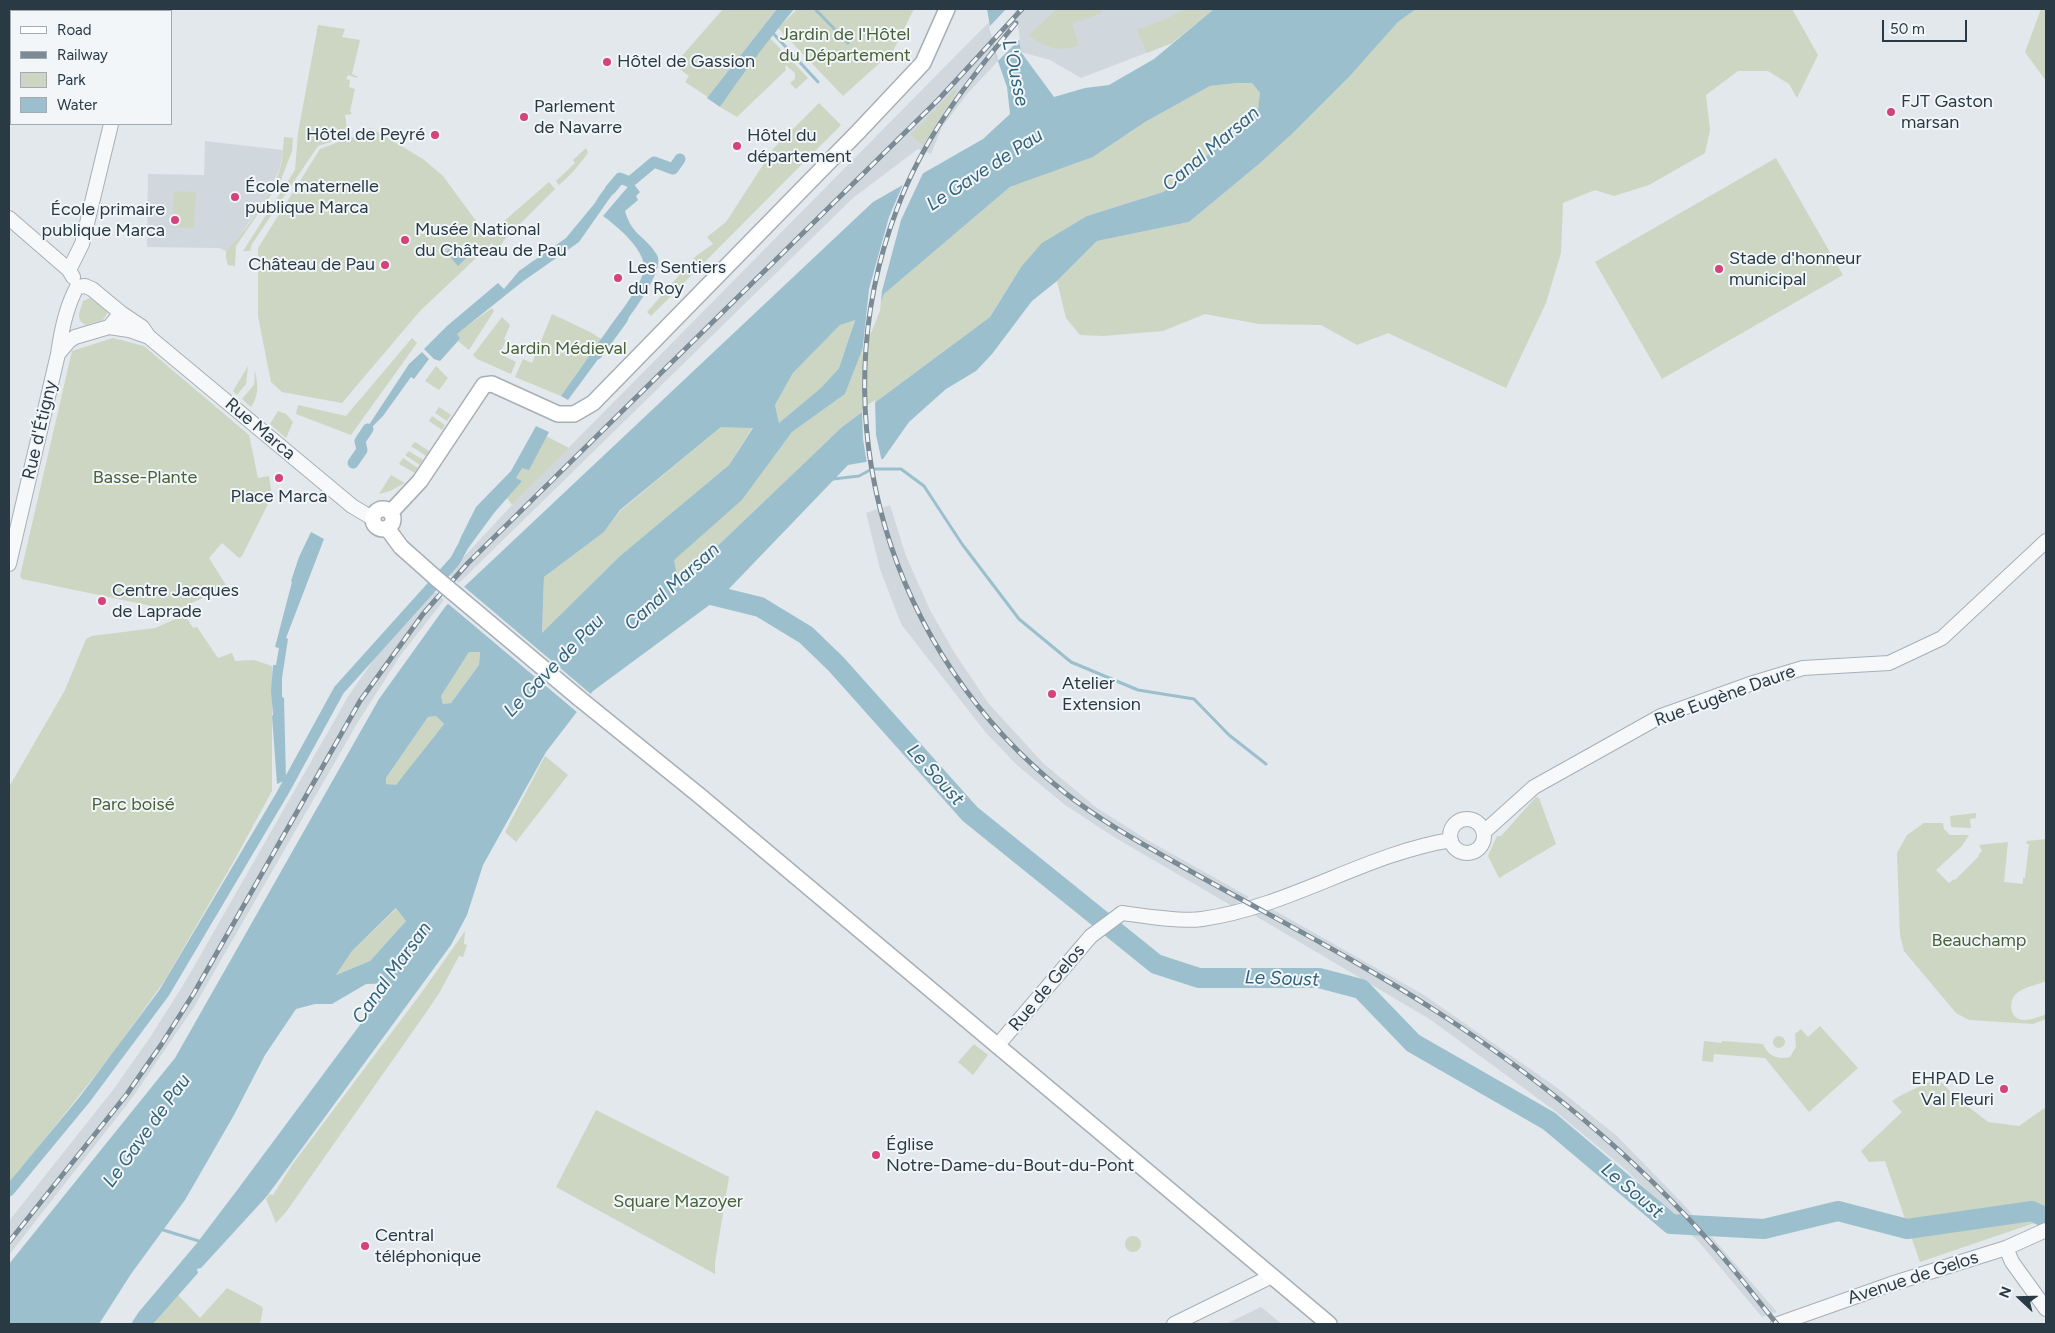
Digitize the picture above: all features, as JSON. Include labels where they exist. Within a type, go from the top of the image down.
[{"type":"main road","points":[[391,512],[420,481],[484,385],[492,384],[558,414],[574,414],[593,403],[923,63],[947,9]]},
{"type":"main road","points":[[386,509],[391,512],[393,521],[387,528],[377,527],[372,518],[374,512],[386,509]]},
{"type":"main road","points":[[387,528],[400,547],[437,579],[585,704],[700,796],[1329,1324]]},
{"type":"street","points":[[69,270],[82,244],[111,125]]},
{"type":"street","points":[[9,218],[69,270],[77,287]]},
{"type":"street","points":[[58,354],[69,341],[83,334],[109,327],[121,313],[92,289],[85,286],[77,287]]},
{"type":"street","points":[[77,287],[72,296],[67,316],[70,324],[77,332],[83,334]]},
{"type":"street","name":"Rue Marca","points":[[121,313],[142,327],[149,338]]},
{"type":"street","name":"Rue d'Étigny","points":[[9,564],[58,354],[60,334],[67,316]]},
{"type":"street","name":"Rue Marca","points":[[109,327],[130,330],[149,338],[352,506],[372,518]]},
{"type":"street","name":"Rue Eugène Daure","points":[[1484,832],[1534,787],[1661,716],[1750,684],[1802,668],[1888,663],[1942,638],[2046,541]]},
{"type":"street","points":[[1463,820],[1474,820],[1482,827],[1484,832],[1484,838],[1480,847],[1471,852],[1461,851],[1451,840],[1454,825],[1463,820]]},
{"type":"street","name":"Rue de Gelos","points":[[998,1046],[1094,934],[1122,913],[1201,919],[1254,907],[1294,894],[1422,845],[1451,840]]},
{"type":"street","name":"Avenue de Gelos","points":[[1778,1324],[1891,1284],[2006,1248],[2046,1230]]},
{"type":"street","points":[[2006,1248],[2012,1262],[2046,1309]]},
{"type":"street","points":[[1174,1324],[1272,1276]]},
{"type":"shaded area","points":[[1014,9],[1214,9],[1172,43],[1081,78],[1050,60],[1021,52]]},
{"type":"shaded area","points":[[989,22],[998,61],[968,93],[942,127],[931,154],[918,149],[853,198],[459,583],[448,574],[512,505]]},
{"type":"shaded area","name":"École maternelle publique Marca","points":[[205,141],[283,150],[280,168],[265,199],[234,244],[226,251],[219,248],[147,247],[148,174],[204,175]]},
{"type":"shaded area","points":[[890,505],[906,556],[930,610],[954,652],[989,704],[1044,764],[1097,808],[1149,841],[1249,897],[1232,906],[1114,837],[1065,805],[1017,765],[986,733],[901,624],[880,569],[866,513]]},
{"type":"shaded area","points":[[431,589],[444,600],[400,656],[358,722],[194,1007],[132,1098],[9,1255],[9,1221],[113,1090],[151,1036],[188,977],[349,695],[389,638]]},
{"type":"shaded area","points":[[1272,909],[1424,995],[1556,1087],[1617,1136],[1684,1205],[1777,1312],[1762,1317],[1699,1242],[1677,1220],[1626,1170],[1555,1111],[1431,1020],[1254,915]]},
{"type":"shaded area","points":[[1261,1307],[1282,1324],[1226,1324]]},
{"type":"green space","points":[[723,9],[777,9],[708,97],[685,82],[689,76],[674,65]]},
{"type":"green space","name":"Jardin de l'Hôtel du Département","points":[[797,9],[914,9],[893,51],[843,96],[778,28]]},
{"type":"green space","points":[[1057,9],[1102,9],[1101,13],[1072,24],[1079,45],[1059,49],[1047,46],[1029,35]]},
{"type":"green space","points":[[1187,9],[1214,9],[1172,43],[1147,53],[1137,30]]},
{"type":"green space","points":[[1416,9],[1792,9],[1818,55],[1797,98],[1789,84],[1768,71],[1738,71],[1706,95],[1710,130],[1705,153],[1649,185],[1614,196],[1595,190],[1563,203],[1561,253],[1546,303],[1506,388],[1388,333],[1357,345],[1321,325],[1259,324],[1205,314],[1163,331],[1103,336],[1080,335],[1066,318],[1057,281],[1097,241],[1189,222],[1259,164],[1294,132],[1349,77],[1398,22]]},
{"type":"green space","points":[[2041,9],[2046,9],[2046,81],[2025,52]]},
{"type":"green space","points":[[318,25],[345,29],[342,37],[360,40],[352,74],[358,77],[348,75],[346,79],[350,80],[349,87],[355,89],[350,111],[352,114],[345,115],[347,128],[352,138],[371,128],[423,159],[443,176],[487,236],[549,182],[555,189],[506,238],[497,250],[492,243],[420,311],[342,403],[282,392],[271,382],[258,316],[258,248],[320,149],[341,141],[340,139],[318,146],[252,244],[250,251],[243,251],[295,170],[298,133]]},
{"type":"green space","points":[[770,38],[808,78],[796,89],[790,83],[795,79],[795,73],[786,65],[786,70],[737,117],[720,107],[730,90]]},
{"type":"green space","points":[[1252,83],[1260,93],[1258,109],[1227,139],[1163,192],[1087,216],[1021,267],[990,317],[842,427],[678,582],[673,560],[742,500],[792,432],[845,394],[884,294],[1010,187],[1093,157],[1145,122],[1210,86]]},
{"type":"green space","points":[[955,89],[957,91],[923,145],[911,135]]},
{"type":"green space","points":[[819,103],[841,125],[651,316],[647,312],[696,256],[713,244],[707,237],[726,222],[774,148]]},
{"type":"green space","points":[[284,137],[293,138],[292,151],[281,180],[236,246],[235,266],[228,265],[226,251],[249,224],[277,178],[282,161]]},
{"type":"green space","points":[[586,148],[588,153],[559,185],[556,181],[575,163],[573,160]]},
{"type":"green space","name":"Stade d'honneur municipal","points":[[1776,158],[1843,275],[1662,379],[1595,262]]},
{"type":"green space","points":[[174,191],[196,192],[194,228],[172,227]]},
{"type":"green space","points":[[90,298],[108,312],[103,320],[86,325],[80,321],[79,315],[83,301]]},
{"type":"green space","points":[[492,308],[494,311],[469,350],[458,341],[460,338],[456,334]]},
{"type":"green space","name":"Jardin Médieval","points":[[552,314],[601,339],[561,396],[515,377],[523,359],[532,363]]},
{"type":"green space","points":[[502,317],[510,325],[500,354],[516,362],[511,374],[477,359],[473,355]]},
{"type":"green space","points":[[855,319],[839,368],[822,387],[779,423],[775,405],[793,373],[840,325]]},
{"type":"green space","name":"Basse-Plante","points":[[113,338],[144,346],[249,435],[258,478],[269,476],[272,496],[242,556],[239,558],[222,543],[209,558],[226,585],[214,593],[167,614],[166,609],[22,579],[20,576],[72,351]]},
{"type":"green space","points":[[412,338],[417,343],[351,435],[296,414],[298,405],[346,416]]},
{"type":"green space","points":[[248,366],[246,384],[237,395],[233,391]]},
{"type":"green space","points":[[436,366],[448,378],[439,390],[425,381]]},
{"type":"green space","points":[[255,371],[257,390],[251,407],[242,399],[254,385]]},
{"type":"green space","points":[[439,407],[451,415],[447,421],[435,413]]},
{"type":"green space","points":[[278,411],[286,414],[293,422],[286,438],[270,424]]},
{"type":"green space","points":[[432,416],[445,425],[442,430],[429,421]]},
{"type":"green space","points":[[721,427],[753,427],[729,465],[620,556],[542,634],[544,577],[604,532],[620,511]]},
{"type":"green space","points":[[546,436],[569,448],[512,505],[507,498],[521,481],[516,478],[522,467]]},
{"type":"green space","points":[[415,442],[429,451],[426,456],[411,446]]},
{"type":"green space","points":[[409,451],[423,460],[420,465],[405,455]]},
{"type":"green space","points":[[403,458],[418,468],[415,473],[399,464]]},
{"type":"green space","points":[[391,475],[405,483],[390,491],[379,494]]},
{"type":"green space","name":"Parc boisé","points":[[185,615],[193,628],[197,627],[218,658],[232,653],[235,661],[254,660],[272,666],[272,791],[165,980],[113,1053],[9,1184],[9,787],[65,690],[86,639],[92,636],[155,628]]},
{"type":"green space","points":[[469,652],[480,652],[479,665],[451,703],[443,704],[441,696]]},
{"type":"green space","points":[[436,716],[444,724],[396,786],[386,784],[386,778],[428,717]]},
{"type":"green space","points":[[545,756],[568,775],[516,842],[505,832]]},
{"type":"green space","points":[[1536,797],[1539,798],[1556,844],[1499,878],[1488,856],[1497,836],[1501,836]]},
{"type":"green space","points":[[1976,813],[1976,818],[1970,819],[1971,828],[1951,827],[1950,816]]},
{"type":"green space","name":"Beauchamp","points":[[1924,823],[1943,823],[1944,829],[1950,835],[1969,835],[1962,846],[1936,870],[1949,883],[1955,880],[1979,856],[1982,851],[1979,845],[2008,842],[2004,882],[2023,884],[2029,844],[2026,844],[2027,841],[2046,839],[2046,981],[2017,993],[2011,1003],[2011,1007],[2013,1015],[2019,1019],[2029,1020],[2046,1014],[2046,1019],[2033,1024],[1969,1020],[1956,1013],[1904,951],[1900,935],[1897,853],[1907,835]]},
{"type":"green space","points":[[397,908],[406,921],[370,961],[336,975],[352,951]]},
{"type":"green space","points":[[465,931],[464,944],[467,945],[463,957],[459,956],[440,992],[425,1014],[286,1212],[276,1223],[266,1199],[270,1194],[273,1195],[292,1165],[422,992]]},
{"type":"green space","points":[[1820,1026],[1858,1068],[1809,1112],[1765,1058],[1714,1054],[1713,1062],[1702,1061],[1704,1041],[1763,1044],[1768,1052],[1774,1056],[1781,1058],[1790,1057],[1796,1047],[1795,1034],[1801,1029],[1808,1037]]},
{"type":"green space","points":[[1779,1036],[1785,1042],[1779,1048],[1773,1042]]},
{"type":"green space","points":[[974,1044],[988,1055],[973,1075],[958,1062]]},
{"type":"green space","points":[[1937,1078],[1957,1098],[1988,1122],[2019,1126],[2046,1107],[2046,1219],[1920,1262],[1885,1161],[1869,1162],[1861,1151],[1902,1112],[1892,1101]]},
{"type":"green space","name":"Square Mazoyer","points":[[596,1110],[729,1177],[715,1262],[715,1274],[556,1187]]},
{"type":"green space","points":[[1133,1236],[1139,1238],[1141,1244],[1139,1250],[1133,1252],[1127,1250],[1125,1244],[1127,1238]]},
{"type":"green space","points":[[227,1288],[261,1306],[263,1309],[260,1324],[153,1324],[178,1295],[200,1318]]},
{"type":"water","points":[[777,9],[794,9],[720,107],[707,98]]},
{"type":"water","points":[[987,9],[1014,9],[1021,52],[1054,97],[1085,88],[1109,85],[1154,59],[1214,9],[1416,9],[1398,22],[1349,77],[1294,132],[1259,164],[1189,222],[1097,241],[1057,281],[1032,301],[992,354],[976,371],[946,389],[909,422],[883,459],[848,465],[723,595],[593,691],[546,752],[483,865],[467,915],[451,945],[267,1196],[201,1268],[197,1269],[198,1273],[153,1324],[131,1324],[138,1313],[197,1243],[391,983],[366,984],[332,1004],[315,1004],[296,1009],[265,1055],[234,1115],[185,1200],[131,1274],[99,1324],[9,1324],[9,1264],[175,1058],[379,699],[445,607],[465,586],[873,202],[983,139],[1010,114],[1007,87],[994,50]],"holes":[[[1252,83],[1260,93],[1258,109],[1227,139],[1163,192],[1087,216],[1042,243],[1021,267],[990,317],[842,427],[685,577],[678,581],[674,560],[742,500],[792,432],[845,394],[884,294],[1010,187],[1093,157],[1145,122],[1210,86]],[[855,320],[839,368],[822,387],[779,423],[775,405],[793,373],[840,325]],[[721,427],[753,428],[729,465],[620,556],[542,633],[544,577],[604,532],[620,510]],[[469,652],[480,652],[479,665],[451,703],[443,704],[441,696]],[[436,716],[444,724],[396,785],[386,784],[386,778],[428,717]],[[396,908],[406,921],[370,961],[336,975],[352,951]]]},
{"type":"water","points":[[617,178],[621,182],[579,242],[522,282],[457,334],[460,338],[440,361],[434,359],[424,349],[447,326],[498,283],[504,289],[519,271],[566,238],[604,189]]},
{"type":"water","points":[[632,182],[640,192],[636,196],[638,200],[625,211],[631,226],[653,249],[657,255],[658,262],[651,283],[618,333],[609,328],[636,290],[644,267],[640,253],[635,246],[603,216]]},
{"type":"water","points":[[456,242],[468,256],[458,266],[446,252]]},
{"type":"water","points":[[601,339],[610,343],[568,400],[561,396]]},
{"type":"water","points":[[422,352],[429,359],[414,379],[411,377],[362,442],[359,440],[409,364]]},
{"type":"water","points":[[536,426],[549,432],[529,470],[522,468],[516,478],[522,481],[494,513],[458,562],[452,559],[476,507],[511,471]]},
{"type":"water","points":[[311,532],[324,539],[286,638],[288,639],[282,678],[282,697],[284,698],[286,780],[277,784],[271,691],[273,665],[276,665],[279,648],[275,647],[291,581],[299,557]]},
{"type":"pier","points":[[1006,9],[1015,9],[1020,39],[998,61],[989,27]]},
{"type":"pier","points":[[924,171],[901,220],[882,291],[880,311],[862,355],[869,289],[889,217],[904,182]]},
{"type":"pier","points":[[875,400],[876,435],[882,462],[867,464],[863,439],[862,409]]},
{"type":"pier","points":[[462,585],[592,695],[578,713],[446,602]]},
{"type":"waterway","points":[[815,9],[848,43]]},
{"type":"waterway","points":[[771,31],[818,82]]},
{"type":"waterway","points":[[630,182],[654,162],[673,169],[680,159]]},
{"type":"waterway","points":[[610,190],[620,178],[630,182]]},
{"type":"waterway","points":[[597,354],[623,318]]},
{"type":"waterway","points":[[353,463],[362,450],[360,441],[368,429]]},
{"type":"waterway","points":[[833,479],[859,476],[872,469],[901,469],[924,486],[962,544],[1019,619],[1071,662],[1138,690],[1194,699],[1229,735],[1266,764]]},
{"type":"waterway","points":[[9,1191],[85,1099],[164,993],[282,794],[339,690],[455,561],[462,548]]},
{"type":"waterway","name":"Le Soust","points":[[695,591],[760,607],[806,635],[836,664],[970,814],[1156,964],[1199,978],[1319,978],[1361,989],[1413,1043],[1549,1121],[1671,1224],[1764,1229],[1838,1211],[1907,1229],[2032,1211],[2046,1218]]},
{"type":"waterway","points":[[160,1229],[202,1242]]},
{"type":"railway","points":[[9,1242],[127,1094],[161,1045],[194,993],[360,701],[423,614],[468,563],[938,100],[1022,9]]},
{"type":"railway","points":[[1016,23],[948,111],[933,134],[908,183],[897,209],[874,289],[865,369],[869,449],[885,528],[914,602],[953,672],[1004,736],[1064,792],[1079,803],[1142,844],[1409,994],[1479,1040],[1558,1098],[1632,1163],[1701,1232],[1777,1324]]},
{"type":"place","name":"Hôtel de Gassion","points":[[607,62]]},
{"type":"place","name":"FJT Gaston marsan","points":[[1891,112]]},
{"type":"place","name":"Parlement de Navarre","points":[[524,117]]},
{"type":"place","name":"Hôtel de Peyré","points":[[435,135]]},
{"type":"place","name":"Hôtel du département","points":[[737,146]]},
{"type":"place","name":"École maternelle publique Marca","points":[[235,197]]},
{"type":"place","name":"École primaire publique Marca","points":[[175,220]]},
{"type":"place","name":"Musée National du Château de Pau","points":[[405,240]]},
{"type":"place","name":"Château de Pau","points":[[385,265]]},
{"type":"place","name":"Stade d'honneur municipal","points":[[1719,269]]},
{"type":"place","name":"Les Sentiers du Roy","points":[[618,278]]},
{"type":"place","name":"Place Marca","points":[[279,478]]},
{"type":"place","name":"Centre Jacques de Laprade","points":[[102,601]]},
{"type":"place","name":"Atelier Extension","points":[[1052,694]]},
{"type":"place","name":"EHPAD Le Val Fleuri","points":[[2004,1089]]},
{"type":"place","name":"Église Notre-Dame-du-Bout-du-Pont","points":[[876,1155]]},
{"type":"place","name":"Central téléphonique","points":[[365,1246]]},
{"type":"water label","name":"L'Ousse","points":[[1015,73]]},
{"type":"water label","name":"Canal Marsan","points":[[1211,149]]},
{"type":"water label","name":"Le Gave de Pau","points":[[985,170]]},
{"type":"water label","name":"Canal Marsan","points":[[672,587]]},
{"type":"water label","name":"Le Gave de Pau","points":[[554,666]]},
{"type":"water label","name":"Canal Marsan","points":[[392,973]]},
{"type":"water label","name":"Le Gave de Pau","points":[[147,1131]]}]
